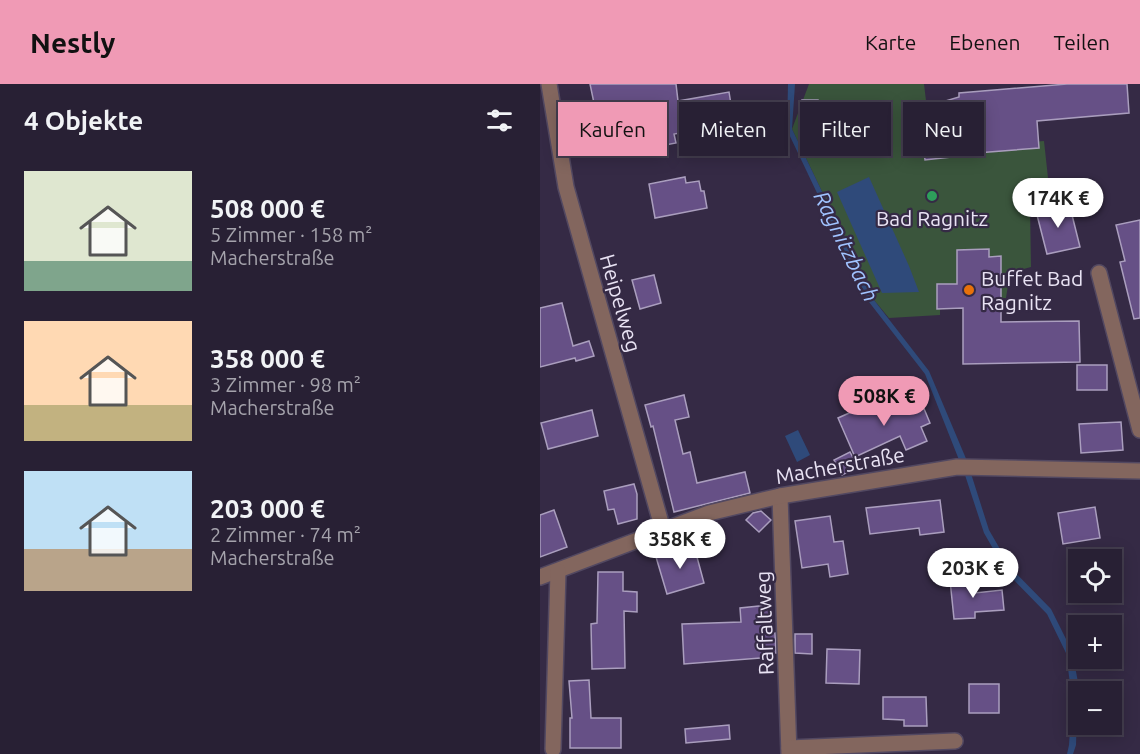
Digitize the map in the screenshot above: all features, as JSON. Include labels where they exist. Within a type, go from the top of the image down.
[{"type":"street","name":"Heipelweg","points":[[549,84],[566,187],[663,530]]},
{"type":"street","points":[[1099,273],[1140,430]]},
{"type":"street","name":"Macherstraße","points":[[540,578],[709,513],[780,496],[957,467],[1140,471]]},
{"type":"street","name":"Raffaltweg","points":[[780,496],[789,751],[955,741]]},
{"type":"street","points":[[553,749],[558,570]]},
{"type":"green space","name":"Bad Ragnitz","points":[[809,84],[924,84],[926,102],[903,102],[903,156],[984,156],[984,146],[1044,141],[1049,187],[1030,205],[1031,267],[1009,273],[1004,283],[1008,285],[1006,298],[940,299],[940,315],[889,318],[874,300],[805,156],[891,156],[891,102],[802,102]]},
{"type":"green space","name":"Bad Ragnitz","points":[[800,108],[800,146],[792,129]]},
{"type":"water","name":"Ragnitzbach","points":[[788,84],[795,84],[792,129],[800,146],[800,156],[805,156],[874,300],[929,371],[967,461],[989,530],[1011,568],[1051,609],[1068,643],[1068,668],[1066,653],[1047,614],[1007,573],[984,533],[965,475],[925,374],[869,302],[788,132]]},
{"type":"water","points":[[869,177],[919,292],[882,293],[837,192]]},
{"type":"water","points":[[798,430],[810,455],[797,462],[785,436]]},
{"type":"water","name":"Ragnitzbach","points":[[1068,669],[1075,669],[1078,681],[1070,681]]},
{"type":"water","name":"Ragnitzbach","points":[[1070,735],[1076,735],[1073,754],[1067,754]]},
{"type":"building","points":[[590,84],[676,84],[678,101],[729,92],[731,102],[679,102],[679,133],[674,134],[676,143],[667,145],[667,102],[594,102]]},
{"type":"building","points":[[1067,84],[1127,84],[1129,113],[1037,121],[1039,148],[984,152],[984,102],[942,102],[959,97],[959,93]]},
{"type":"building","points":[[802,100],[818,100],[818,102],[802,102]]},
{"type":"building","points":[[924,156],[951,156],[951,157],[925,160]]},
{"type":"building","points":[[685,177],[686,183],[699,181],[701,191],[704,191],[707,208],[655,218],[649,184]]},
{"type":"building","points":[[1069,203],[1080,247],[1047,254],[1036,211]]},
{"type":"building","points":[[1140,220],[1140,318],[1134,319],[1120,262],[1125,261],[1116,225]]},
{"type":"building","points":[[989,249],[989,257],[1001,256],[1001,322],[1079,321],[1080,362],[963,364],[963,308],[937,309],[937,284],[957,284],[957,250]]},
{"type":"building","points":[[654,275],[661,303],[640,309],[632,280]]},
{"type":"building","points":[[562,303],[573,346],[589,341],[594,356],[576,361],[575,358],[540,367],[540,308]]},
{"type":"building","points":[[1077,365],[1107,365],[1107,390],[1077,390]]},
{"type":"building","points":[[684,395],[689,417],[675,420],[683,454],[690,452],[697,483],[745,472],[750,493],[674,512],[653,426],[651,427],[645,405]]},
{"type":"building","points":[[920,399],[930,423],[921,427],[927,441],[906,450],[900,436],[855,457],[838,418],[874,402],[880,416]]},
{"type":"building","points":[[592,410],[598,436],[548,449],[541,423]]},
{"type":"building","points":[[1121,422],[1123,450],[1081,453],[1079,424]]},
{"type":"building","points":[[850,452],[858,467],[842,475],[834,460]]},
{"type":"building","points":[[634,484],[637,494],[637,519],[618,524],[614,509],[608,510],[604,491]]},
{"type":"building","points":[[940,500],[944,532],[920,535],[919,528],[870,534],[866,508]]},
{"type":"building","points":[[1095,507],[1100,538],[1063,544],[1058,513]]},
{"type":"building","points":[[554,510],[567,547],[540,557],[540,515]]},
{"type":"building","points":[[761,511],[771,520],[759,532],[746,520],[753,513]]},
{"type":"building","points":[[830,516],[834,542],[843,541],[848,574],[830,577],[828,564],[802,568],[795,521]]},
{"type":"building","points":[[694,546],[704,583],[667,594],[656,557]]},
{"type":"building","points":[[598,572],[623,572],[623,591],[637,592],[637,612],[624,611],[625,668],[592,669],[591,624],[597,623]]},
{"type":"building","points":[[974,578],[975,593],[1002,590],[1004,610],[975,612],[975,618],[954,619],[950,580]]},
{"type":"building","points":[[770,605],[776,653],[771,653],[772,657],[684,664],[682,624],[741,622],[740,608]]},
{"type":"building","points":[[795,634],[812,634],[812,654],[795,653]]},
{"type":"building","points":[[827,649],[860,650],[859,684],[826,683]]},
{"type":"building","points":[[589,680],[591,718],[621,718],[621,748],[570,748],[570,718],[572,718],[569,681]]},
{"type":"building","points":[[969,684],[999,684],[999,713],[969,713]]},
{"type":"building","points":[[883,697],[926,697],[927,726],[904,726],[904,720],[883,719]]},
{"type":"building","points":[[729,725],[730,739],[686,743],[685,729]]},
{"type":"place","name":"Bad Ragnitz","points":[[932,196]]},
{"type":"place","name":"Buffet Bad Ragnitz","points":[[969,290]]}]
